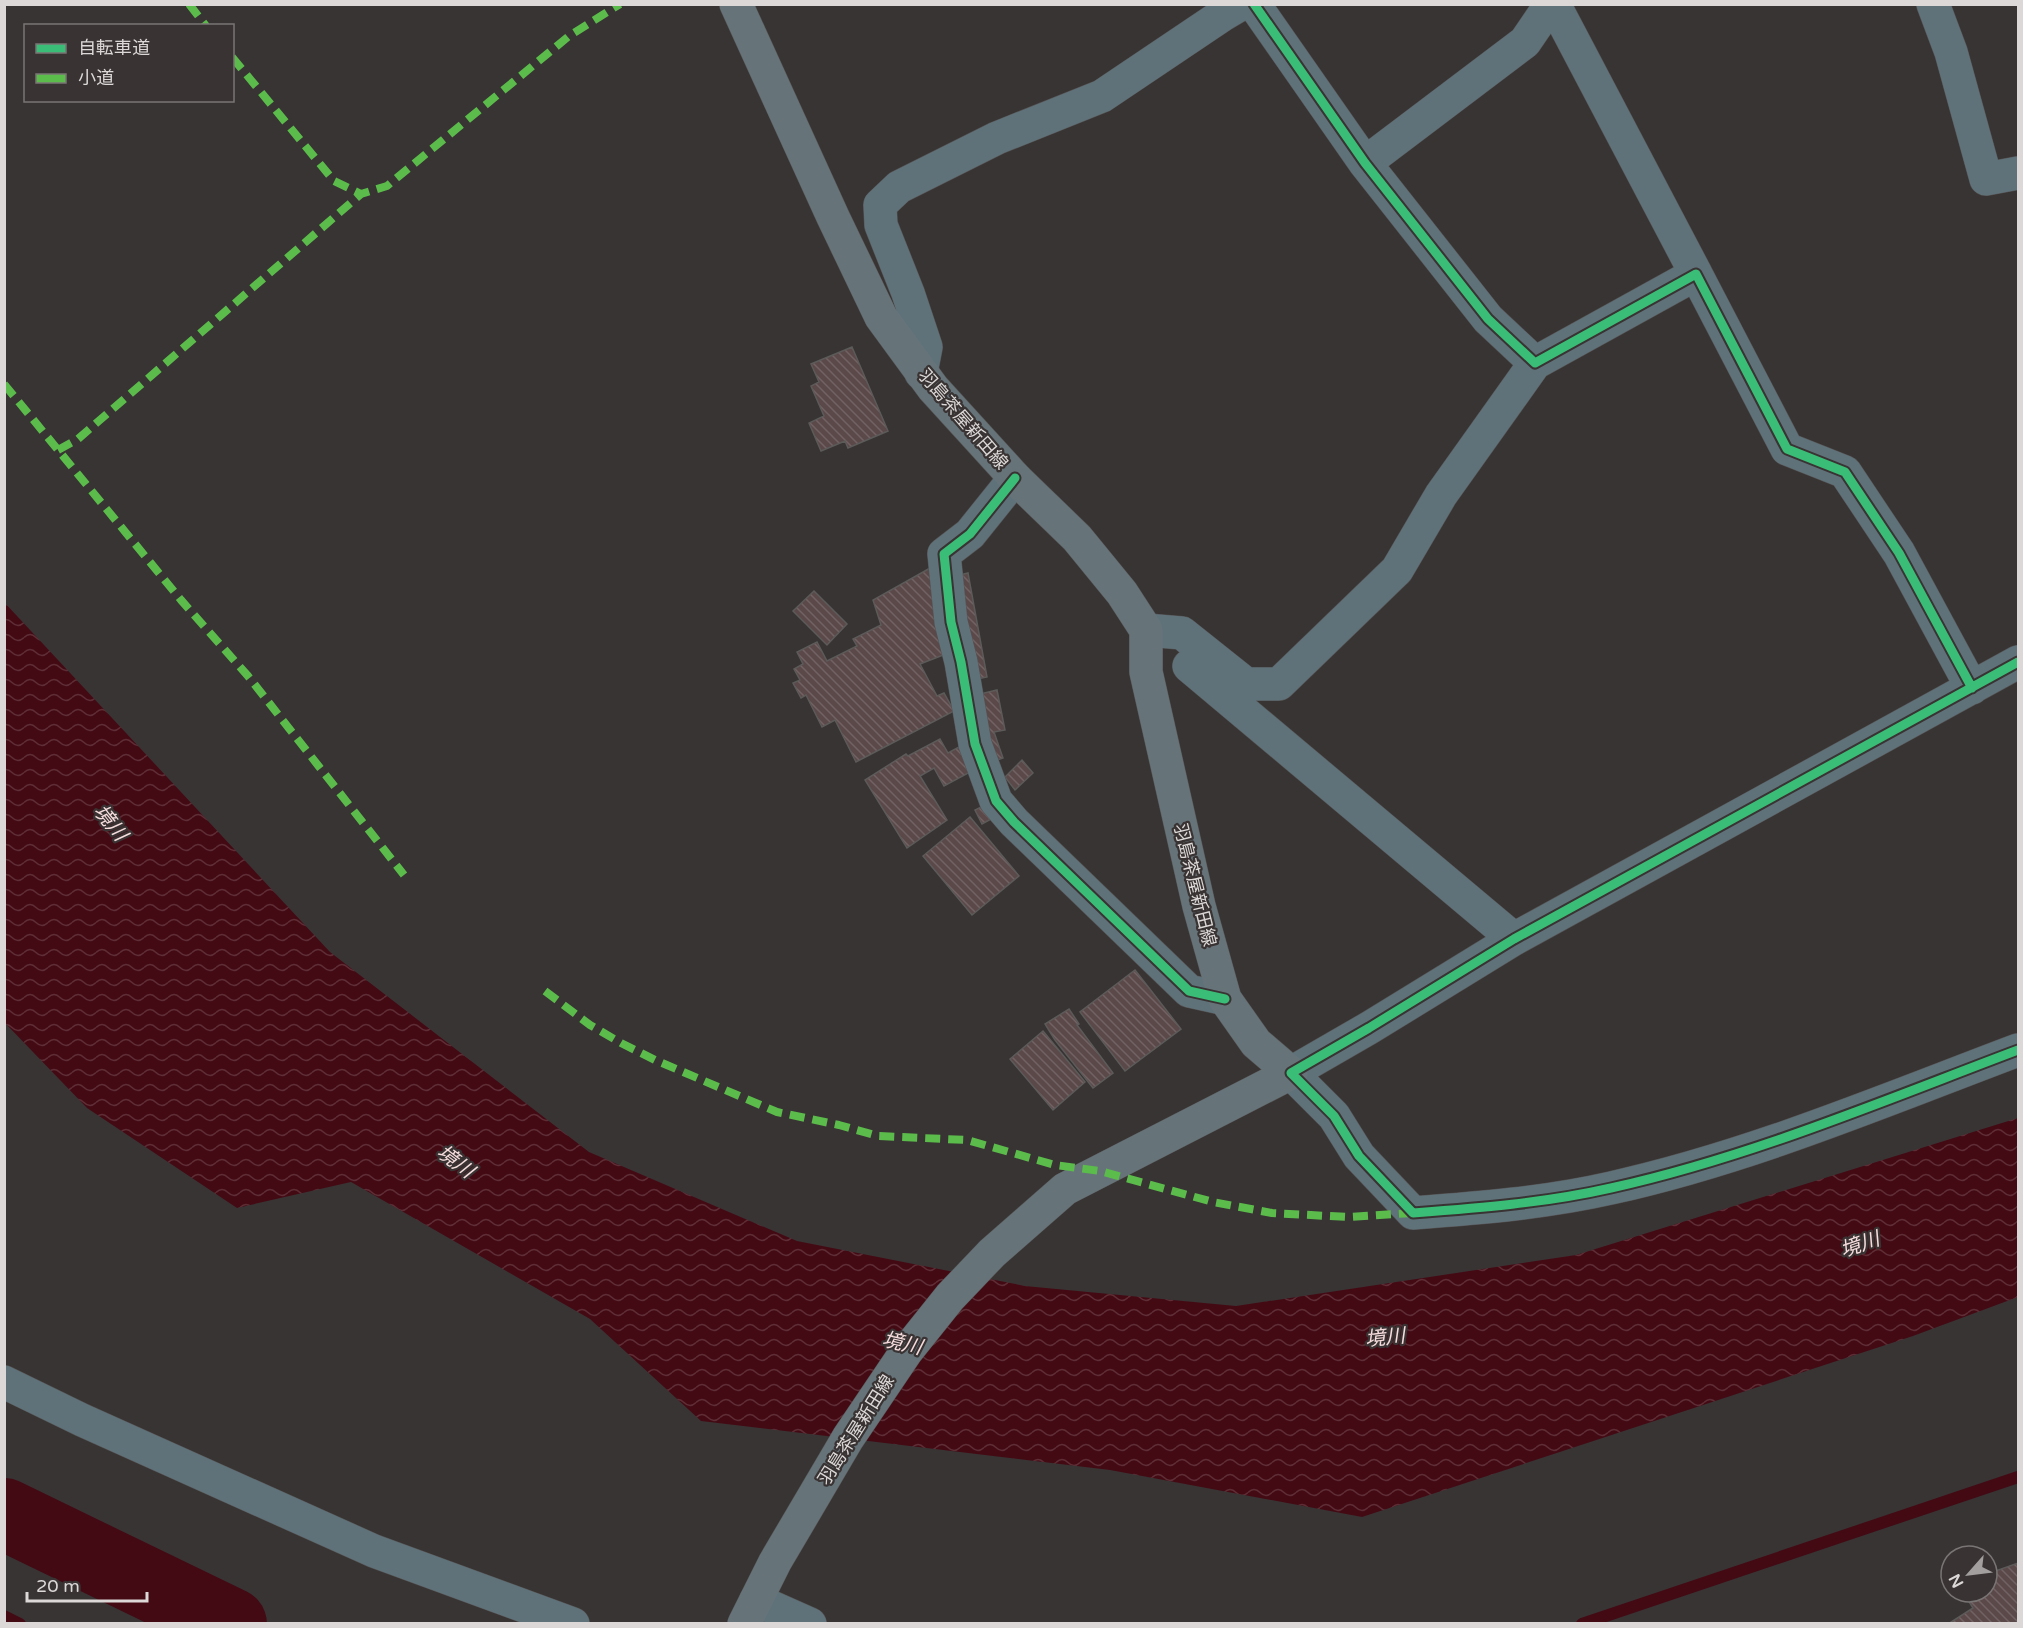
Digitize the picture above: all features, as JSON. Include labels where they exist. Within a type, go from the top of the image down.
[{"type":"main road","name":"羽島茶屋新田線","points":[[736,4],[833,218],[881,317],[933,388],[1015,478],[1077,538],[1122,593],[1146,630],[1146,672],[1199,906],[1225,999],[1256,1042],[1291,1073],[1065,1189],[992,1253],[950,1297],[906,1352],[849,1438],[775,1562],[750,1612]]},
{"type":"street","points":[[921,373],[926,347],[881,225],[880,205],[899,187],[997,138],[1102,96],[1241,4]]},
{"type":"street","points":[[1254,4],[1365,163],[1488,319],[1535,363]]},
{"type":"street","points":[[1365,163],[1525,42],[1553,4],[1787,449],[1845,472],[1899,553],[1972,688]]},
{"type":"street","points":[[1933,4],[1950,52],[1986,178],[2019,173]]},
{"type":"street","points":[[1146,630],[1182,633],[1246,684],[1279,684],[1397,570],[1441,495],[1535,363],[1696,273]]},
{"type":"street","points":[[1015,478],[970,534],[944,554],[951,622],[961,662],[975,744],[996,801],[1014,822],[1189,991],[1225,999]]},
{"type":"street","points":[[1146,630],[1514,939]]},
{"type":"street","points":[[2019,662],[1514,939],[1291,1073],[1334,1116],[1359,1156],[1413,1213],[1511,1205],[1610,1188],[1690,1167],[1799,1132],[2019,1050]]},
{"type":"street","points":[[4,1382],[82,1420],[374,1551],[573,1623]]},
{"type":"street","points":[[750,1612],[810,1623]]},
{"type":"water","name":"境川","points":[[4,602],[330,952],[589,1152],[797,1241],[1025,1286],[1236,1306],[1576,1255],[2018,1118],[2018,1297],[1913,1336],[1362,1517],[1110,1470],[701,1421],[590,1319],[351,1182],[237,1208],[87,1108],[5,1023]]},
{"type":"building","points":[[852,347],[888,431],[848,448],[845,441],[821,451],[809,423],[824,416],[811,386],[819,382],[811,364]]},
{"type":"building","points":[[932,567],[951,652],[920,664],[937,696],[944,693],[954,711],[856,762],[835,720],[822,727],[806,695],[801,698],[793,683],[800,680],[794,669],[803,664],[797,652],[817,642],[827,661],[857,646],[853,639],[881,625],[873,600]]},
{"type":"building","points":[[968,573],[987,677],[972,680],[952,577]]},
{"type":"building","points":[[814,591],[847,624],[827,645],[793,611]]},
{"type":"building","points":[[997,690],[1005,730],[994,732],[1003,758],[994,761],[980,694]]},
{"type":"building","points":[[940,739],[948,753],[959,747],[972,771],[944,786],[934,768],[920,776],[947,820],[907,848],[865,780],[906,754],[908,756]]},
{"type":"building","points":[[1022,760],[1033,773],[1015,790],[1005,777]]},
{"type":"building","points":[[989,803],[995,817],[982,824],[975,810]]},
{"type":"building","points":[[970,817],[1019,876],[972,915],[923,856]]},
{"type":"building","points":[[1135,970],[1181,1029],[1125,1071],[1080,1012]]},
{"type":"building","points":[[1069,1009],[1079,1024],[1077,1025],[1113,1073],[1093,1088],[1045,1024]]},
{"type":"building","points":[[1043,1031],[1085,1082],[1053,1110],[1010,1059]]},
{"type":"building","points":[[2018,1563],[2018,1624],[1948,1624],[1973,1608],[1970,1604],[1999,1604],[1999,1570]]},
{"type":"waterway","points":[[1582,1624],[2018,1477]]},
{"type":"waterway","points":[[4,1514],[231,1624]]},
{"type":"waterway","points":[[4,1616],[20,1624]]},
{"type":"marked path","points":[[189,4],[204,24]]},
{"type":"marked path","points":[[234,59],[334,181],[361,194],[387,186],[569,36],[620,4]]},
{"type":"marked path","points":[[58,450],[78,439],[361,194]]},
{"type":"marked path","points":[[4,384],[181,600],[248,676],[404,875]]},
{"type":"marked path","points":[[545,991],[590,1025],[621,1043],[777,1112],[878,1136],[967,1140],[1055,1165],[1100,1171],[1213,1202],[1272,1213],[1348,1217],[1413,1213]]},
{"type":"cycle path","points":[[1254,4],[1365,163],[1488,319],[1535,363],[1696,274],[1787,449],[1845,472],[1899,553],[1972,688]]},
{"type":"cycle path","points":[[1015,478],[970,534],[944,554],[951,622],[961,662],[975,744],[996,801],[1014,822],[1189,991],[1225,999]]},
{"type":"cycle path","points":[[2018,662],[1514,939],[1291,1073],[1334,1116],[1359,1156],[1413,1213],[1562,1198],[1663,1175],[1766,1144],[2018,1050]]}]
